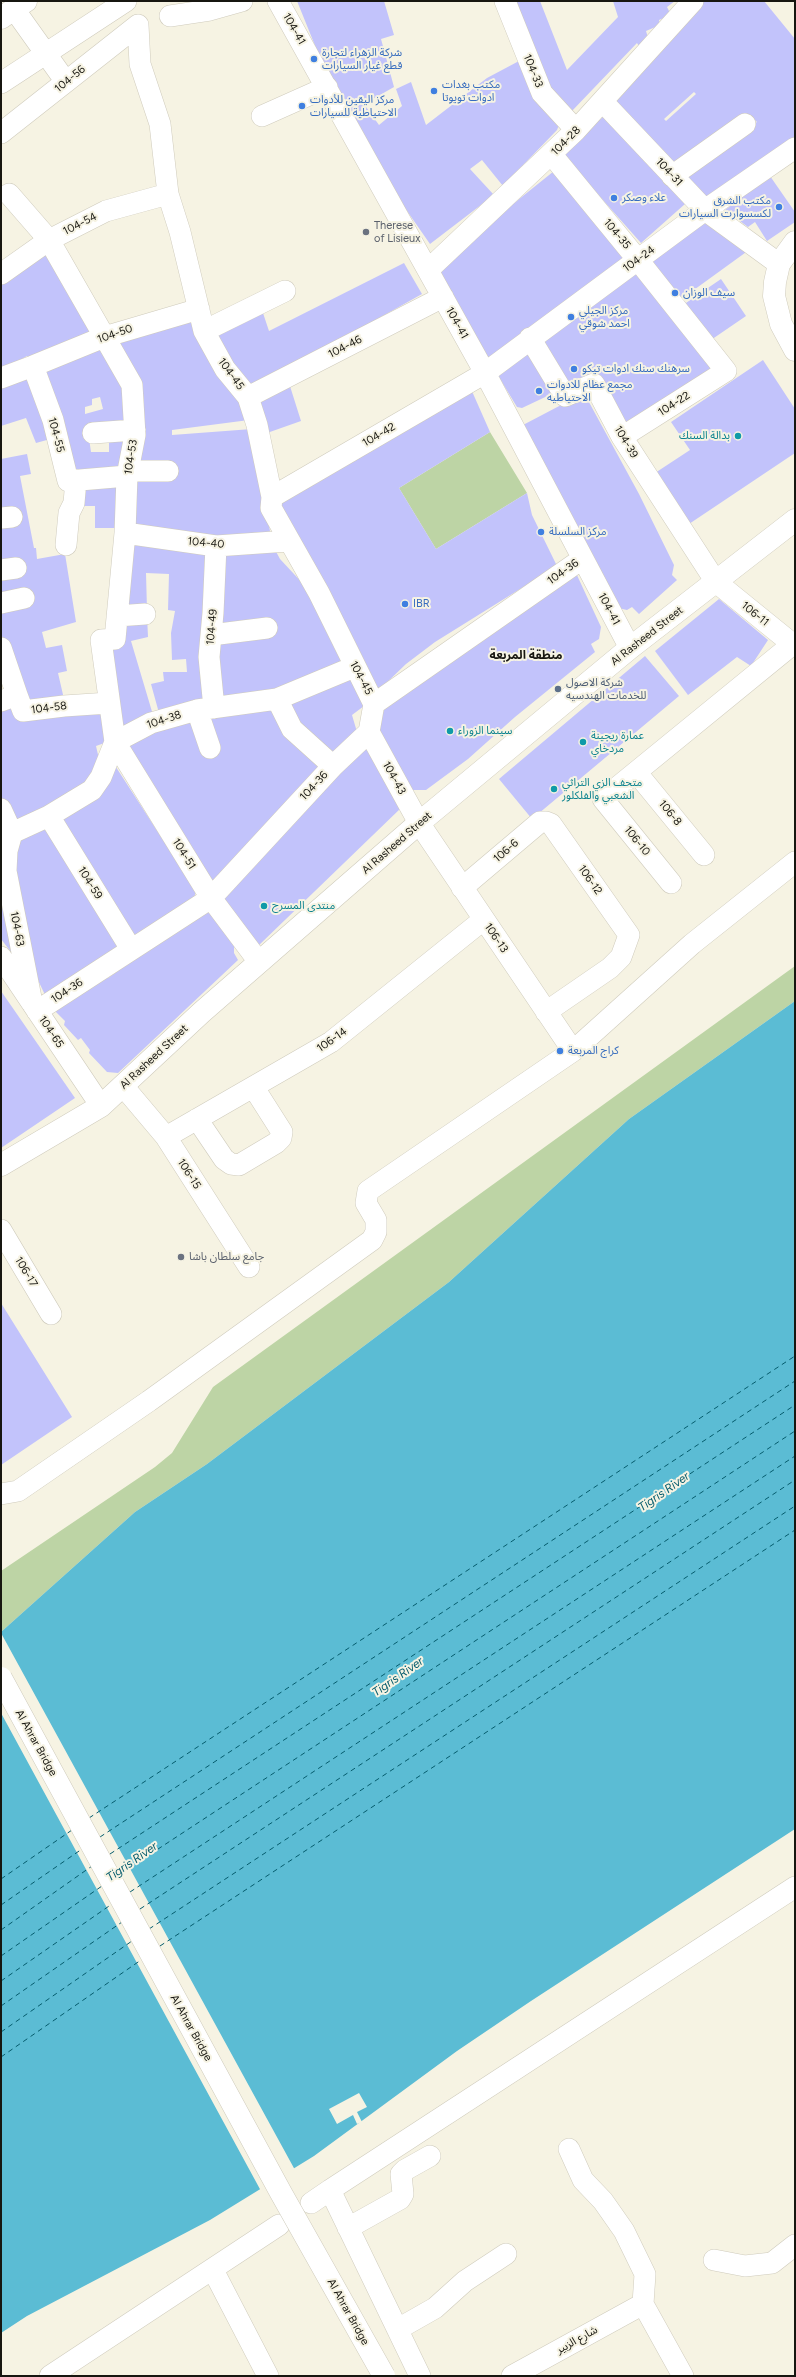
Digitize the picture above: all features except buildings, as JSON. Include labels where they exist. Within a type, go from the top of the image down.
[{"type":"main road","points":[[795,242],[787,266],[775,282],[776,311],[786,336],[795,350]]},
{"type":"main road","points":[[787,266],[787,296],[789,308],[795,324]]},
{"type":"main road","name":"Al Rasheed Street","points":[[1,1165],[101,1106],[202,1012],[419,824],[630,648],[795,520]]},
{"type":"main road","name":"Al Ahrar Bridge","points":[[1,1678],[281,2193],[384,2376]]},
{"type":"street","points":[[1,83],[126,1]]},
{"type":"street","points":[[170,16],[210,10],[242,1]]},
{"type":"street","name":"104-41","points":[[278,1],[443,297],[469,354],[485,373],[630,648]]},
{"type":"street","name":"104-33","points":[[505,1],[542,93],[576,130]]},
{"type":"street","name":"104-28","points":[[428,270],[552,155],[603,102],[693,1]]},
{"type":"street","points":[[14,9],[66,82]]},
{"type":"street","name":"104-56","points":[[1,133],[138,24]]},
{"type":"street","name":"104-45","points":[[138,24],[140,64],[160,124],[168,194],[204,331],[225,369],[248,397],[257,425],[272,497],[271,508],[288,541],[319,593],[354,667],[374,704]]},
{"type":"street","points":[[262,116],[327,88]]},
{"type":"street","name":"104-31","points":[[603,102],[705,210],[787,266]]},
{"type":"street","points":[[672,176],[745,124]]},
{"type":"street","name":"104-24","points":[[485,373],[530,338],[705,210],[795,148]]},
{"type":"street","name":"104-35","points":[[552,155],[726,370]]},
{"type":"street","name":"104-53","points":[[9,194],[49,240],[132,385],[134,430],[128,474],[118,616],[115,639],[101,640],[115,742]]},
{"type":"street","name":"104-54","points":[[1,274],[49,240],[106,211],[168,194]]},
{"type":"street","points":[[204,331],[285,291]]},
{"type":"street","name":"104-46","points":[[248,397],[443,297]]},
{"type":"street","name":"104-50","points":[[33,366],[104,337],[199,309]]},
{"type":"street","name":"104-39","points":[[530,338],[565,396],[594,384],[622,437],[716,582]]},
{"type":"street","points":[[1,378],[33,366]]},
{"type":"street","name":"104-55","points":[[33,366],[53,420],[68,481],[76,480]]},
{"type":"street","name":"104-22","points":[[622,437],[726,370]]},
{"type":"street","name":"104-42","points":[[272,497],[485,373]]},
{"type":"street","points":[[93,433],[134,430]]},
{"type":"street","points":[[66,545],[69,513],[74,503],[76,480],[168,471]]},
{"type":"street","name":"104-40","points":[[125,533],[216,546],[288,541]]},
{"type":"street","name":"104-49","points":[[210,748],[206,709],[216,546]]},
{"type":"street","name":"104-36","points":[[374,704],[582,559]]},
{"type":"street","name":"106-11","points":[[716,582],[794,645]]},
{"type":"street","points":[[1,603],[24,598]]},
{"type":"street","points":[[118,616],[144,614]]},
{"type":"street","points":[[211,635],[267,628]]},
{"type":"street","points":[[636,772],[794,645]]},
{"type":"street","points":[[1,648],[9,698]]},
{"type":"street","name":"104-38","points":[[115,742],[151,723],[206,709],[277,699],[354,667]]},
{"type":"street","name":"104-58","points":[[9,698],[23,711],[109,703]]},
{"type":"street","points":[[277,699],[292,729],[333,766]]},
{"type":"street","points":[[369,732],[374,704]]},
{"type":"street","name":"104-36","points":[[34,1007],[131,949],[211,898],[333,766],[369,732]]},
{"type":"street","name":"104-43","points":[[369,732],[419,824]]},
{"type":"street","points":[[1,809],[12,833],[49,816],[92,790],[101,777],[115,742]]},
{"type":"street","name":"104-51","points":[[115,742],[211,898],[259,962]]},
{"type":"street","name":"106-10","points":[[636,772],[603,799],[671,883]]},
{"type":"street","name":"106-8","points":[[636,772],[704,855]]},
{"type":"street","name":"104-59","points":[[49,816],[131,949]]},
{"type":"street","name":"106-6","points":[[462,888],[540,822],[551,824]]},
{"type":"street","name":"106-13","points":[[419,824],[573,1051]]},
{"type":"street","name":"106-12","points":[[546,1012],[614,965],[622,957],[629,935],[551,824]]},
{"type":"street","name":"104-63","points":[[12,833],[7,851],[6,871],[34,1007]]},
{"type":"street","points":[[1,1494],[18,1491],[149,1401],[372,1240],[376,1232],[376,1220],[366,1203],[368,1190],[573,1051],[692,944],[795,862]]},
{"type":"street","name":"106-14","points":[[166,1137],[254,1088],[331,1042],[483,920]]},
{"type":"street","name":"104-65","points":[[1,957],[101,1106]]},
{"type":"street","name":"106-15","points":[[123,1086],[166,1137],[249,1267]]},
{"type":"street","points":[[197,1119],[224,1159],[231,1164],[239,1165],[282,1138],[282,1132],[254,1088]]},
{"type":"street","name":"106-17","points":[[1,1230],[51,1314]]},
{"type":"street","points":[[311,2203],[795,1887]]},
{"type":"street","points":[[569,2149],[583,2180],[603,2201],[624,2231],[645,2274],[643,2304],[682,2375]]},
{"type":"street","points":[[348,2228],[400,2199],[403,2194],[401,2174],[405,2170],[430,2156]]},
{"type":"street","points":[[330,2190],[420,2376]]},
{"type":"street","points":[[50,2376],[214,2270],[280,2225]]},
{"type":"street","points":[[714,2260],[745,2266],[772,2262],[795,2245]]},
{"type":"street","points":[[398,2329],[435,2308],[465,2281],[506,2254]]},
{"type":"street","points":[[214,2270],[268,2376]]},
{"type":"street","name":"شارع الزبير","points":[[512,2376],[643,2304]]},
{"type":"green space","points":[[490,432],[527,493],[436,549],[399,488]]},
{"type":"green space","points":[[795,966],[795,1001],[629,1119],[449,1282],[207,1464],[135,1512],[1,1632],[1,1571],[155,1467],[172,1453],[213,1387]]},
{"type":"water","name":"Tigris River","points":[[795,1001],[795,1829],[457,2051],[314,2156],[210,2220],[27,2316],[1,2333],[1,1632],[135,1512],[207,1464],[449,1282],[629,1119]]},
{"type":"pier","points":[[1,1633],[295,2170],[261,2191],[1,1713]]},
{"type":"pier","points":[[359,2093],[367,2107],[357,2112],[362,2122],[357,2124],[353,2115],[337,2124],[329,2109]]},
{"type":"ferry route","points":[[89,1818],[795,1356]]},
{"type":"ferry route","points":[[100,1837],[795,1381]]},
{"type":"ferry route","points":[[110,1854],[795,1405]]},
{"type":"ferry route","points":[[120,1874],[795,1431]]},
{"type":"ferry route","points":[[130,1892],[795,1456]]},
{"type":"ferry route","points":[[140,1909],[795,1480]]},
{"type":"ferry route","points":[[149,1929],[795,1506]]},
{"type":"ferry route","points":[[160,1946],[795,1530]]},
{"type":"ferry route","points":[[1,1879],[72,1830]]},
{"type":"ferry route","points":[[1,1905],[82,1849]]},
{"type":"ferry route","points":[[1,1930],[92,1866]]},
{"type":"ferry route","points":[[1,1956],[102,1886]]},
{"type":"ferry route","points":[[1,1981],[112,1904]]},
{"type":"ferry route","points":[[1,2006],[122,1922]]},
{"type":"ferry route","points":[[1,2032],[132,1941]]},
{"type":"ferry route","points":[[1,2057],[141,1960]]},
{"type":"place","name":"شركة الزهراء لتجارة قطع غيار السيارات","points":[[314,59]]},
{"type":"place","name":"مكتب بغدات ادوات تويوتا","points":[[434,91]]},
{"type":"place","name":"مركز اليقين للأدوات الاحتياطية للسيارات","points":[[302,106]]},
{"type":"place","name":"علاء وصكر","points":[[614,198]]},
{"type":"place","name":"مكتب الشرق لكسسوارت السيارات","points":[[779,207]]},
{"type":"place","name":"Therese of Lisieux","points":[[366,232]]},
{"type":"place","name":"سيف الوزان","points":[[675,293]]},
{"type":"place","name":"مركز الجيلي احمد شوقي","points":[[571,317]]},
{"type":"place","name":"سرهنك سنك ادوات تيكو","points":[[574,369]]},
{"type":"place","name":"مجمع عظام للادوات الاحتياطيه","points":[[539,391]]},
{"type":"place","name":"بدالة السنك","points":[[738,436]]},
{"type":"place","name":"مركز السلسلة","points":[[541,532]]},
{"type":"place","name":"IBR","points":[[405,604]]},
{"type":"place","name":"شركة الاصول للخدمات الهندسيه","points":[[558,689]]},
{"type":"place","name":"سينما الزوراء","points":[[450,731]]},
{"type":"place","name":"عمارة ريجينة مردخاي","points":[[583,742]]},
{"type":"place","name":"متحف الزي التراثي الشعبي والفلكلور","points":[[554,789]]},
{"type":"place","name":"منتدى المسرح","points":[[264,906]]},
{"type":"place","name":"كراج المربعة","points":[[560,1051]]},
{"type":"place","name":"جامع سلطان باشا","points":[[181,1257]]},
{"type":"district","name":"منطقة المربعة","points":[[526,655]]}]
